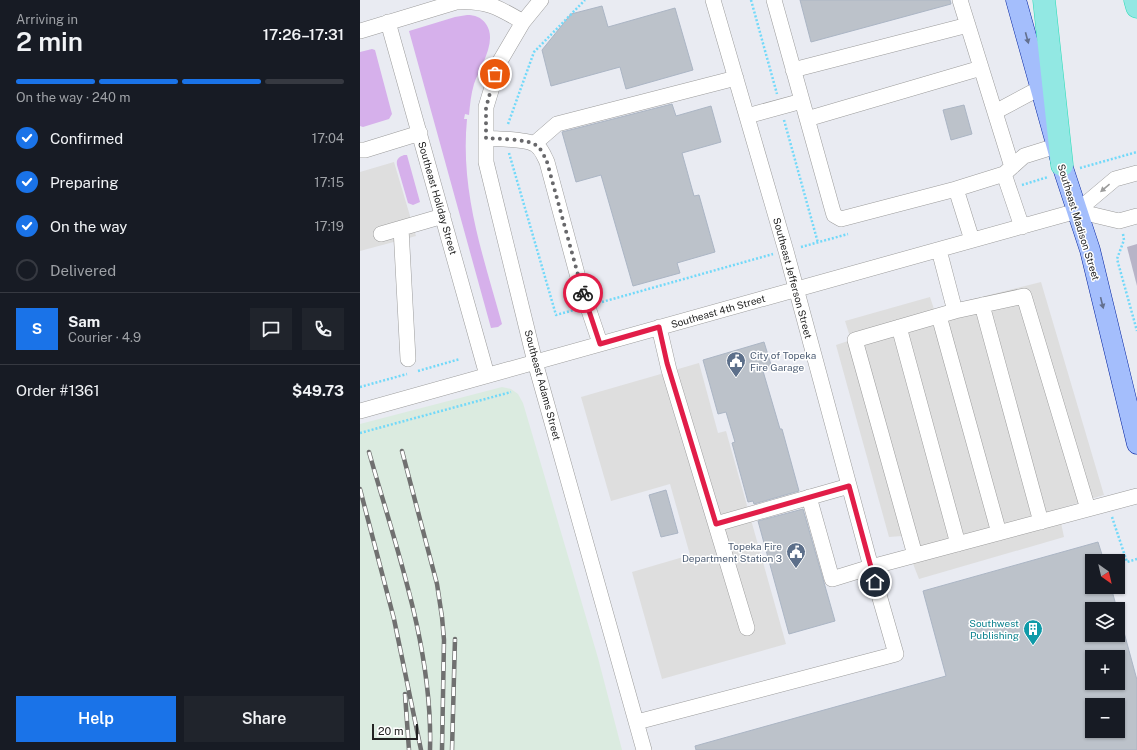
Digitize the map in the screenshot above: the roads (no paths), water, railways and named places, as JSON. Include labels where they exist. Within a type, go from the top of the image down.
[{"type":"highway","points":[[1044,0],[1061,161]]},
{"type":"highway","points":[[1135,0],[1137,7]]},
{"type":"main road","name":"Southeast Madison Street","points":[[1016,0],[1061,161],[1090,250],[1137,444]]},
{"type":"street","points":[[360,31],[431,5],[469,0],[483,1],[498,6],[523,22]]},
{"type":"street","name":"Southeast Adams Street","points":[[542,0],[523,22],[500,61],[491,86],[486,108],[486,162],[535,362],[644,750]]},
{"type":"street","name":"Southeast Jefferson Street","points":[[637,722],[896,654],[871,567],[786,250],[713,0]]},
{"type":"street","points":[[774,0],[834,215],[841,219],[956,189],[1008,170],[1024,156],[1061,161]]},
{"type":"street","points":[[960,0],[995,112],[1008,170],[1009,188],[1022,227]]},
{"type":"street","name":"Southeast Holiday Street","points":[[388,22],[487,375]]},
{"type":"street","points":[[794,70],[968,25]]},
{"type":"street","points":[[807,119],[981,68]]},
{"type":"street","points":[[534,144],[557,124],[736,78]]},
{"type":"street","points":[[995,112],[1040,88]]},
{"type":"street","points":[[747,116],[802,101]]},
{"type":"street","points":[[360,150],[365,150],[420,133]]},
{"type":"street","points":[[486,138],[529,142],[538,147],[547,162],[579,281],[600,344]]},
{"type":"street","name":"Southeast 4th Street","points":[[360,411],[1077,212],[1115,179],[1137,173]]},
{"type":"street","points":[[956,189],[972,240]]},
{"type":"street","name":"Southeast 4th Street","points":[[1077,212],[1119,221],[1137,216]]},
{"type":"street","points":[[381,234],[443,216]]},
{"type":"street","points":[[401,228],[408,359]]},
{"type":"street","points":[[939,250],[955,311]]},
{"type":"street","points":[[916,555],[854,340],[955,311],[1024,296],[1088,509]]},
{"type":"street","points":[[982,305],[1041,522]]},
{"type":"street","points":[[939,316],[999,533]]},
{"type":"street","points":[[659,327],[667,363],[748,628]]},
{"type":"street","points":[[899,327],[958,544]]},
{"type":"street","points":[[716,524],[849,486]]},
{"type":"street","points":[[810,497],[832,579],[871,567],[1137,496]]},
{"type":"railway","points":[[402,451],[437,584],[442,617],[444,640],[442,750]]},
{"type":"railway","points":[[369,452],[401,562],[419,636],[426,674],[430,750]]},
{"type":"railway","points":[[360,489],[394,619],[421,750]]},
{"type":"railway","points":[[452,750],[455,639]]},
{"type":"railway","points":[[405,694],[409,750]]},
{"type":"place","name":"City of Topeka Fire Garage","points":[[736,378]]},
{"type":"place","name":"Topeka Fire Department Station 3","points":[[796,569]]},
{"type":"place","name":"Southwest Publishing","points":[[1033,646]]}]
